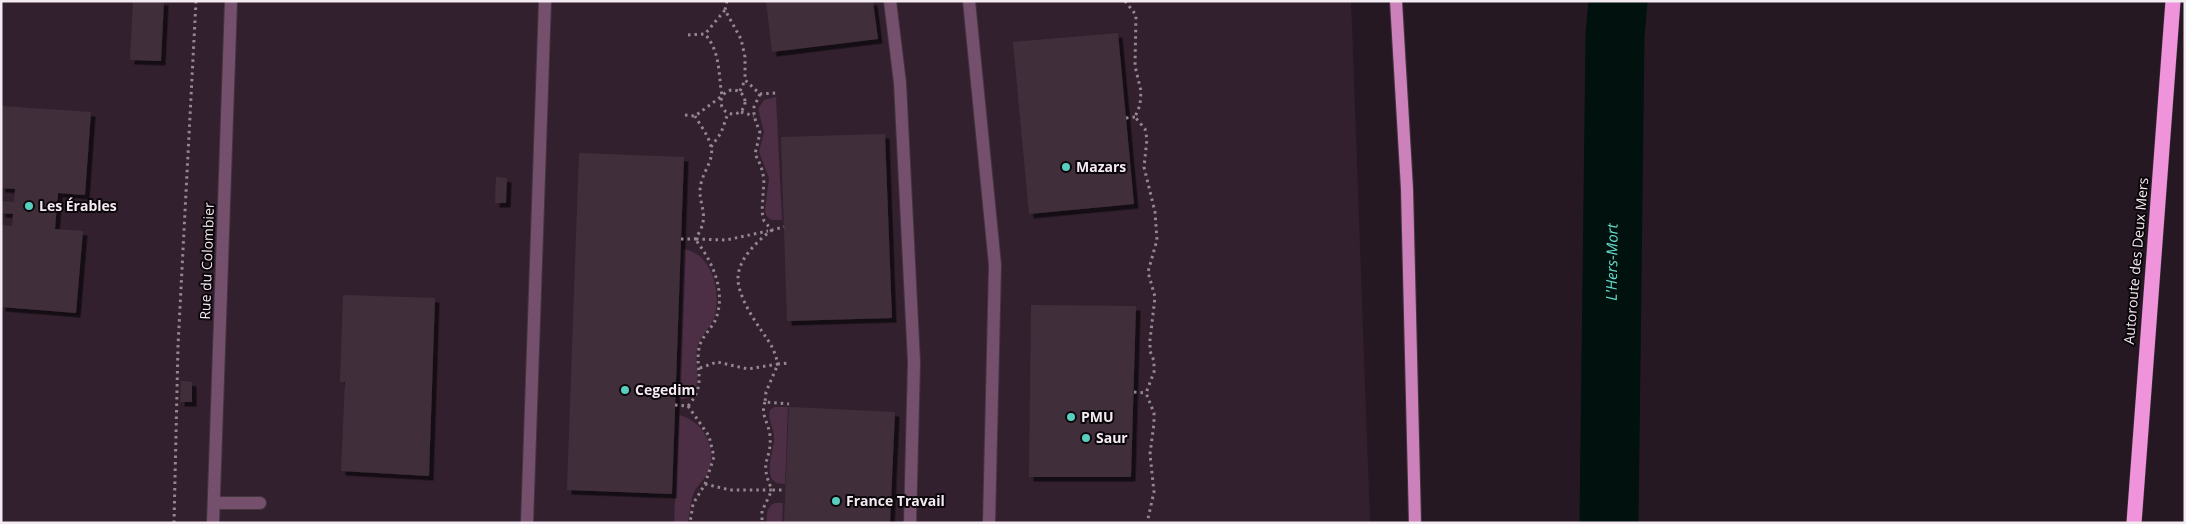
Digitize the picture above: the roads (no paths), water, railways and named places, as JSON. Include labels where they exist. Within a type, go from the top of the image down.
[{"type":"highway","name":"Autoroute des Deux Mers","points":[[2134,523],[2173,1]]},
{"type":"main road","points":[[1396,1],[1407,189],[1416,523]]},
{"type":"street","name":"Rue du Colombier","points":[[213,523],[231,1]]},
{"type":"street","points":[[527,523],[545,1]]},
{"type":"street","points":[[890,1],[900,83],[914,362],[910,523]]},
{"type":"street","points":[[969,1],[995,265],[989,523]]},
{"type":"street","points":[[214,503],[260,503]]},
{"type":"waterway","name":"L'Hers-Mort","points":[[1609,523],[1615,36],[1618,1]]},
{"type":"place","name":"Mazars","points":[[1066,167]]},
{"type":"place","name":"Les Érables","points":[[29,206]]},
{"type":"place","name":"Cegedim","points":[[625,390]]},
{"type":"place","name":"PMU","points":[[1071,417]]},
{"type":"place","name":"Saur","points":[[1086,438]]},
{"type":"place","name":"France Travail","points":[[836,501]]}]
